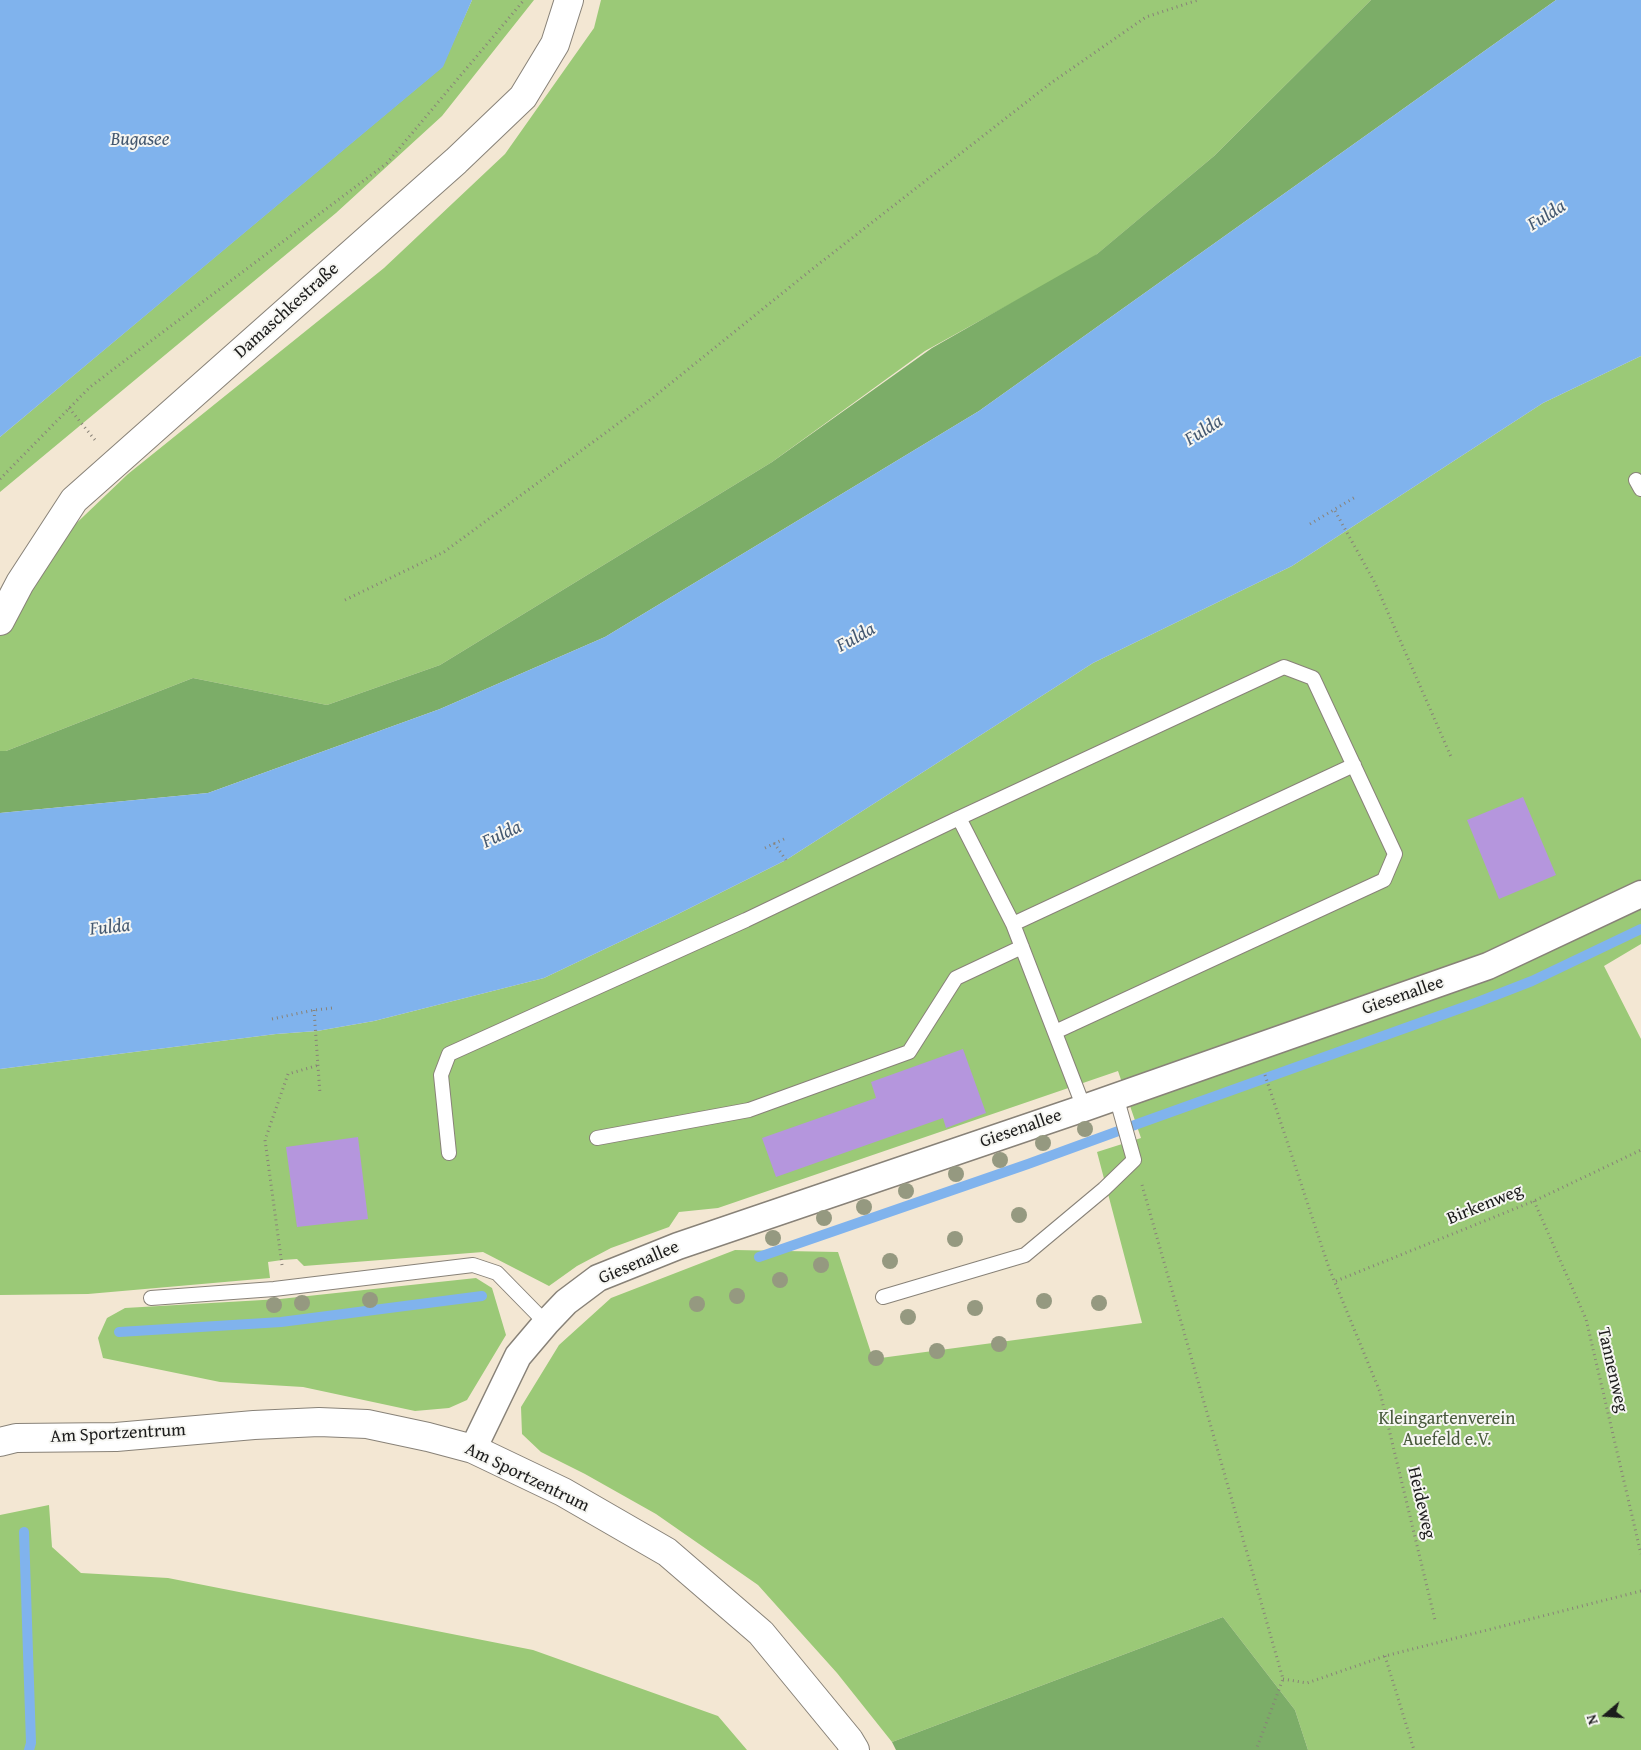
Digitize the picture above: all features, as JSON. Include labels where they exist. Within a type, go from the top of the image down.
[{"type":"street","name":"Damaschkestraße","points":[[0,621],[20,583],[74,500],[456,161],[523,97],[555,44],[569,0]]},
{"type":"street","name":"Giesenallee","points":[[473,1449],[518,1356],[546,1322],[566,1302],[598,1278],[669,1250],[1084,1108],[1119,1106],[1488,966],[1639,901]]},
{"type":"street","name":"Am Sportzentrum","points":[[5,1437],[116,1437],[254,1425],[319,1422],[367,1424],[473,1449],[563,1492],[667,1552],[761,1633],[848,1740],[854,1750]]},
{"type":"lane","points":[[449,1153],[441,1076],[449,1054],[746,920],[959,818],[1284,667],[1313,678],[1395,854],[1384,880],[1055,1032]]},
{"type":"lane","points":[[1013,924],[1354,765]]},
{"type":"lane","points":[[959,818],[1013,924],[1084,1108]]},
{"type":"lane","points":[[597,1138],[749,1110],[909,1052],[956,978],[1022,947]]},
{"type":"lane","points":[[883,1297],[1025,1255],[1104,1189],[1134,1160],[1119,1106]]},
{"type":"lane","points":[[150,1298],[285,1288],[473,1265],[497,1273],[546,1322]]},
{"type":"path","points":[[0,479],[90,386],[387,164],[524,0]]},
{"type":"path","points":[[345,600],[444,552],[650,400],[819,264],[1051,83],[1146,17],[1198,0]]},
{"type":"path","points":[[69,408],[114,464]]},
{"type":"path","points":[[1310,524],[1358,496]]},
{"type":"path","points":[[1335,511],[1375,583],[1452,759]]},
{"type":"path","points":[[765,848],[784,838]]},
{"type":"path","points":[[774,843],[786,860]]},
{"type":"path","points":[[272,1019],[333,1008]]},
{"type":"path","points":[[314,1010],[320,1094]]},
{"type":"path","points":[[285,1288],[265,1140],[288,1074],[319,1065]]},
{"type":"path","name":"Heideweg","points":[[1264,1072],[1329,1268],[1336,1281],[1380,1392],[1434,1620]]},
{"type":"path","name":"Birkenweg","points":[[1336,1281],[1534,1200],[1641,1150]]},
{"type":"path","points":[[1134,1160],[1283,1679],[1256,1750]]},
{"type":"path","name":"Tannenweg","points":[[1534,1200],[1586,1319],[1641,1554]]},
{"type":"path","points":[[1283,1679],[1307,1683],[1385,1656],[1641,1591]]},
{"type":"path","points":[[1385,1656],[1414,1750]]},
{"type":"green space","points":[[472,0],[534,0],[442,116],[336,213],[0,492],[0,437],[442,67]]},
{"type":"green space","points":[[601,0],[1371,0],[1214,156],[1090,260],[925,351],[772,462],[440,665],[327,705],[193,678],[6,751],[0,751],[0,596],[128,474],[384,268],[505,154],[594,28]]},
{"type":"green space","points":[[1371,0],[1556,0],[979,411],[605,637],[440,709],[208,793],[0,813],[0,751],[6,751],[193,678],[327,705],[440,665],[772,462],[932,348],[1097,254],[1214,156]]},
{"type":"green space","name":"Kleingartenverein Auefeld e.V.","points":[[1641,356],[1641,944],[1604,966],[1641,1039],[1641,1750],[1308,1750],[1295,1710],[1223,1617],[892,1742],[837,1673],[758,1585],[656,1514],[585,1474],[541,1452],[522,1434],[521,1407],[559,1345],[611,1298],[735,1250],[838,1252],[873,1359],[1142,1323],[1097,1152],[1141,1138],[1118,1071],[718,1208],[679,1212],[669,1227],[611,1248],[577,1266],[549,1286],[483,1252],[304,1266],[297,1259],[282,1260],[268,1262],[270,1278],[88,1294],[0,1295],[0,1069],[276,1034],[317,1031],[374,1021],[544,978],[786,860],[1093,663],[1292,566],[1543,403]]},
{"type":"green space","points":[[476,1278],[492,1288],[506,1335],[467,1400],[449,1408],[415,1411],[303,1387],[220,1382],[103,1358],[98,1338],[107,1318],[125,1308],[280,1299]]},
{"type":"green space","points":[[49,1505],[52,1547],[81,1573],[168,1578],[533,1650],[718,1716],[747,1750],[0,1750],[0,1515]]},
{"type":"green space","points":[[1223,1617],[1295,1710],[1308,1750],[896,1750],[892,1742]]},
{"type":"water","name":"Bugasee","points":[[0,0],[472,0],[443,67],[0,437]]},
{"type":"water","name":"Fulda","points":[[1556,0],[1641,0],[1641,356],[1543,403],[1292,566],[1093,663],[786,860],[544,978],[374,1021],[317,1031],[276,1034],[0,1069],[0,813],[208,793],[440,709],[605,637],[979,411]]},
{"type":"building","points":[[1523,797],[1556,875],[1499,899],[1467,820]]},
{"type":"building","points":[[963,1049],[986,1113],[946,1128],[943,1118],[776,1177],[762,1138],[876,1098],[871,1082]]},
{"type":"building","points":[[358,1137],[368,1219],[297,1227],[286,1147]]},
{"type":"waterway","points":[[759,1257],[1028,1164],[1478,1002],[1532,981],[1641,929]]},
{"type":"waterway","points":[[119,1332],[281,1322],[482,1296]]},
{"type":"waterway","points":[[24,1532],[31,1743],[29,1750]]}]
